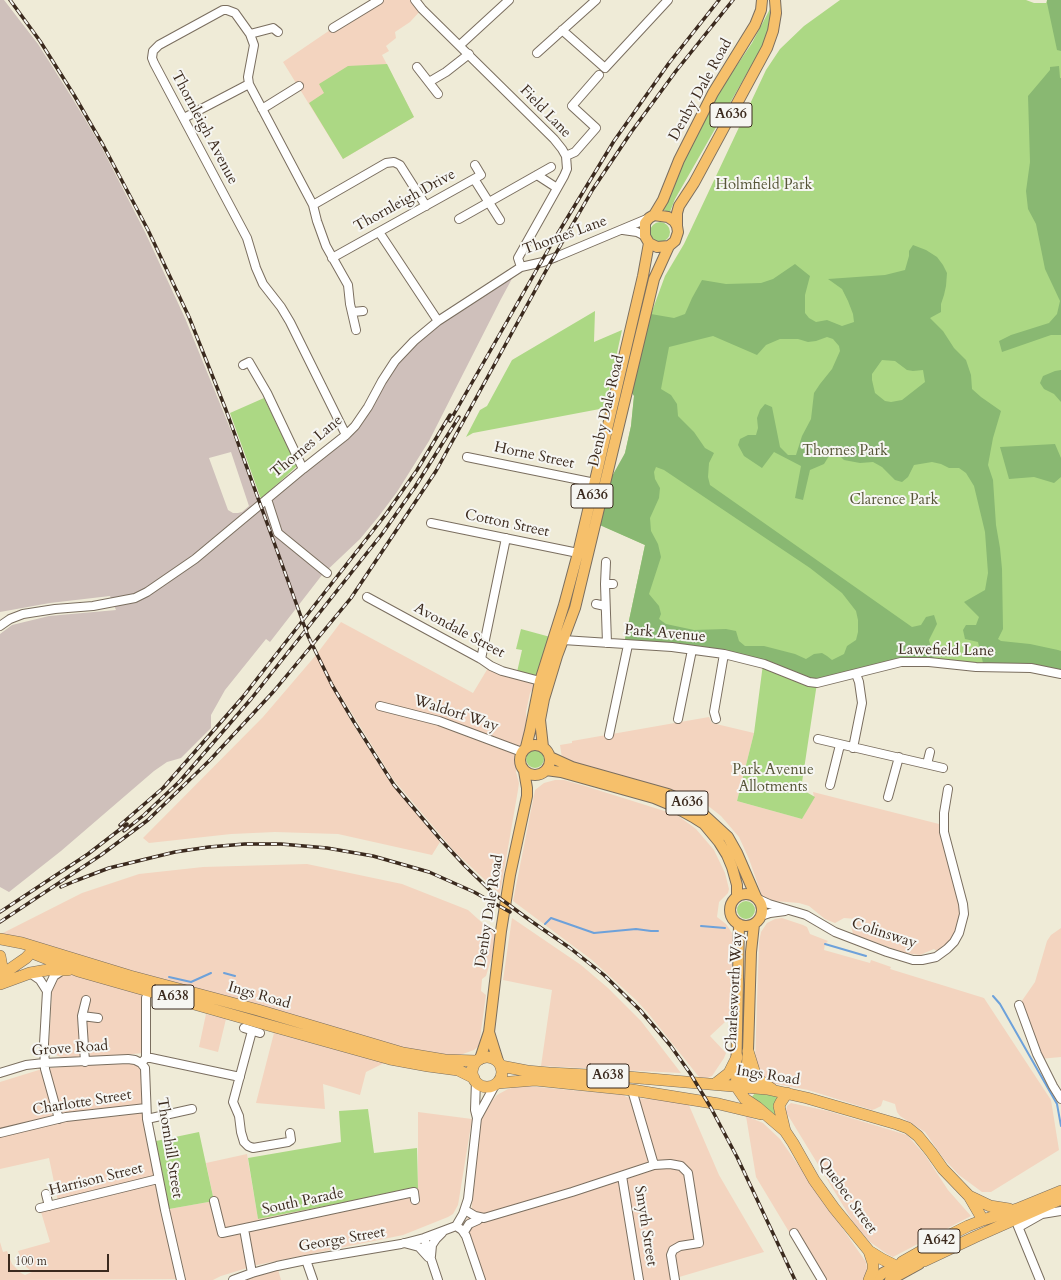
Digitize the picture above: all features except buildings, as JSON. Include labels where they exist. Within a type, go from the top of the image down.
[{"type":"highway","name":"Ings Road","points":[[4,940],[16,942],[78,971],[390,1059],[458,1070],[475,1080]]},
{"type":"highway","points":[[0,956],[2,974],[26,958],[33,950]]},
{"type":"highway","name":"Ings Road","points":[[33,950],[282,1017],[403,1053],[445,1060],[479,1060]]},
{"type":"highway","name":"Ings Road","points":[[0,984],[30,972],[47,970],[78,971]]},
{"type":"highway","points":[[268,1025],[278,1021],[282,1017],[287,1026],[306,1035]]},
{"type":"highway","points":[[748,1051],[756,1077],[775,1091]]},
{"type":"highway","name":"A638","points":[[479,1060],[484,1057],[492,1057],[500,1064]]},
{"type":"highway","points":[[715,1084],[729,1073],[737,1057]]},
{"type":"highway","points":[[475,1080],[473,1069],[479,1060]]},
{"type":"highway","points":[[496,1084],[502,1075],[500,1064]]},
{"type":"highway","name":"Ings Road","points":[[500,1064],[527,1071],[715,1084],[741,1089],[775,1091],[905,1126],[918,1136],[943,1169],[969,1196],[982,1220]]},
{"type":"highway","name":"A638","points":[[475,1080],[482,1086],[535,1080],[632,1090],[719,1104]]},
{"type":"highway","points":[[719,1104],[741,1089]]},
{"type":"highway","name":"A638","points":[[741,1089],[745,1099],[768,1116]]},
{"type":"highway","name":"Quebec Street","points":[[785,1131],[779,1106],[787,1093]]},
{"type":"highway","name":"Quebec Street","points":[[719,1104],[741,1108],[768,1116],[785,1131],[814,1180],[834,1208],[869,1251],[896,1266]]},
{"type":"highway","name":"A638","points":[[1017,1218],[1061,1191]]},
{"type":"highway","name":"A638","points":[[969,1196],[1017,1218]]},
{"type":"highway","name":"A638","points":[[896,1266],[924,1261],[975,1237],[997,1221],[1017,1218],[1039,1212],[1061,1199]]},
{"type":"highway","points":[[975,1237],[979,1231],[982,1220]]},
{"type":"highway","name":"A642","points":[[896,1266],[946,1237],[982,1220],[997,1221]]},
{"type":"highway","points":[[869,1251],[873,1263],[869,1280]]},
{"type":"main road","name":"Denby Dale Road","points":[[652,217],[663,200],[679,160],[713,93],[755,26],[762,0]]},
{"type":"main road","name":"A636","points":[[755,26],[766,13],[770,0]]},
{"type":"main road","name":"A636","points":[[669,246],[675,241],[678,232],[677,213],[679,206],[698,176],[767,48],[773,31],[776,13],[775,0]]},
{"type":"main road","name":"A636","points":[[647,239],[645,223],[652,217]]},
{"type":"main road","points":[[652,217],[668,217],[674,221],[677,226]]},
{"type":"main road","name":"Denby Dale Road","points":[[524,749],[530,731],[540,681],[564,604],[595,483],[644,276],[647,239]]},
{"type":"main road","points":[[647,239],[657,247],[669,246]]},
{"type":"main road","name":"Denby Dale Road","points":[[543,746],[540,720],[544,700],[575,608],[654,279],[669,246]]},
{"type":"main road","points":[[524,749],[535,744],[543,746]]},
{"type":"main road","name":"A636","points":[[543,746],[547,750],[550,757],[549,766],[544,772]]},
{"type":"main road","name":"A636","points":[[524,749],[520,762],[524,771],[532,775],[544,772],[561,772],[654,798],[673,806],[704,824],[719,842],[727,855],[737,885],[736,897]]},
{"type":"main road","name":"A636","points":[[550,757],[572,767],[668,794],[686,802],[703,814],[728,837],[737,853],[757,898]]},
{"type":"main road","name":"Denby Dale Road","points":[[479,1060],[489,1032],[501,931],[510,875],[527,796],[524,771]]},
{"type":"main road","name":"Denby Dale Road","points":[[527,796],[544,772]]},
{"type":"main road","points":[[746,894],[757,898],[762,906],[757,920],[749,926],[739,924],[732,918],[730,910],[736,897],[746,894]]},
{"type":"main road","name":"Charlesworth Way","points":[[741,1089],[748,1051],[751,952],[757,920]]},
{"type":"main road","name":"Charlesworth Way","points":[[739,924],[737,1057],[741,1089]]},
{"type":"main road","name":"Denby Dale Road","points":[[489,1032],[500,1064]]},
{"type":"main road","name":"A642","points":[[890,1280],[924,1261]]},
{"type":"main road","name":"A642","points":[[875,1280],[883,1273],[896,1266]]},
{"type":"street","points":[[333,28],[379,0]]},
{"type":"street","name":"Field Lane","points":[[415,0],[422,9],[554,139],[566,156],[567,169],[518,258],[521,267]]},
{"type":"street","points":[[460,45],[509,0]]},
{"type":"street","points":[[537,53],[596,0]]},
{"type":"street","points":[[566,156],[575,152],[596,128],[572,106],[668,0]]},
{"type":"street","name":"Thornleigh Avenue","points":[[250,34],[234,14],[227,10],[223,10],[159,44],[155,48],[152,55],[154,63],[247,238],[256,268],[263,284],[281,307],[290,322],[346,436]]},
{"type":"street","points":[[275,27],[250,34],[254,45],[248,77],[249,84],[313,205],[326,246],[348,285],[350,304],[356,330]]},
{"type":"street","points":[[562,30],[602,72]]},
{"type":"street","points":[[429,82],[446,72],[469,54]]},
{"type":"street","points":[[417,67],[438,94]]},
{"type":"street","points":[[184,118],[249,84]]},
{"type":"street","points":[[262,109],[298,86]]},
{"type":"street","points":[[313,205],[386,163],[394,162],[400,165],[426,206]]},
{"type":"street","name":"Thornleigh Drive","points":[[332,258],[481,174],[475,165]]},
{"type":"street","points":[[459,219],[551,167]]},
{"type":"street","points":[[537,175],[557,188]]},
{"type":"street","points":[[476,182],[500,220]]},
{"type":"street","name":"Thornes Lane","points":[[0,626],[10,619],[23,614],[55,609],[93,606],[136,598],[147,592],[195,559],[303,468],[346,436],[368,407],[382,381],[396,361],[414,341],[438,320],[521,267],[544,262],[652,217]]},
{"type":"street","name":"Thornes Lane","points":[[623,230],[637,232],[647,239]]},
{"type":"street","points":[[379,232],[438,320]]},
{"type":"street","points":[[353,312],[364,312]]},
{"type":"street","points":[[243,365],[249,362],[267,393],[303,468]]},
{"type":"street","name":"Horne Street","points":[[467,457],[595,483]]},
{"type":"street","points":[[267,499],[278,533],[327,573]]},
{"type":"street","name":"Cotton Street","points":[[431,523],[578,553]]},
{"type":"street","points":[[480,659],[506,538]]},
{"type":"street","points":[[607,643],[605,606],[609,584],[608,566]]},
{"type":"street","name":"Avondale Street","points":[[367,597],[491,666],[502,671],[540,681]]},
{"type":"street","points":[[596,604],[605,606]]},
{"type":"street","name":"Park Avenue","points":[[563,640],[692,650],[724,654],[764,664]]},
{"type":"street","points":[[609,735],[628,645]]},
{"type":"street","points":[[678,719],[692,650]]},
{"type":"street","points":[[716,719],[714,712],[724,654]]},
{"type":"street","name":"Lawefield Lane","points":[[764,664],[809,682],[817,683],[901,662],[928,662],[976,667],[1031,668],[1061,674]]},
{"type":"street","points":[[853,748],[862,703],[859,682],[856,674]]},
{"type":"street","name":"Waldorf Way","points":[[380,706],[439,721],[524,749]]},
{"type":"street","points":[[818,739],[943,768]]},
{"type":"street","points":[[830,785],[840,745]]},
{"type":"street","points":[[927,764],[930,752]]},
{"type":"street","points":[[888,797],[899,758]]},
{"type":"street","name":"Colinsway","points":[[757,898],[769,904],[806,915],[835,932],[856,941],[913,960],[936,957],[954,942],[959,933],[964,914],[963,904],[944,832],[944,813],[948,788]]},
{"type":"street","name":"Colinsway","points":[[757,920],[777,911],[789,910]]},
{"type":"street","points":[[59,1118],[44,1063],[44,1044],[47,991],[54,976],[60,971],[64,970]]},
{"type":"street","points":[[30,972],[37,977],[47,991]]},
{"type":"street","name":"Thornhill Street","points":[[146,998],[144,1061],[146,1073],[147,1119],[158,1179],[181,1280]]},
{"type":"street","points":[[85,1062],[82,1016],[86,1000]]},
{"type":"street","points":[[1019,1005],[1037,1054],[1061,1099]]},
{"type":"street","points":[[82,1016],[98,1018]]},
{"type":"street","points":[[244,1028],[256,1032],[233,1102],[244,1142],[248,1146],[259,1148],[288,1142],[291,1140],[290,1133]]},
{"type":"street","name":"Grove Road","points":[[0,1073],[26,1065],[44,1063],[128,1060],[144,1061],[151,1058],[240,1078]]},
{"type":"street","points":[[475,1080],[475,1110],[477,1118],[468,1199],[465,1210],[456,1226],[464,1232],[468,1240],[481,1280]]},
{"type":"street","points":[[477,1118],[496,1084]]},
{"type":"street","points":[[632,1090],[654,1165]]},
{"type":"street","name":"Charlotte Street","points":[[0,1133],[59,1118],[146,1108]]},
{"type":"street","points":[[147,1119],[192,1109]]},
{"type":"street","points":[[465,1210],[484,1218],[654,1165],[670,1164],[681,1166],[688,1173],[699,1243],[680,1246],[673,1250],[672,1255],[675,1280]]},
{"type":"street","name":"Smyth Street","points":[[622,1176],[639,1280]]},
{"type":"street","name":"Harrison Street","points":[[40,1208],[158,1179]]},
{"type":"street","name":"South Parade","points":[[214,1201],[222,1233],[414,1192],[415,1200]]},
{"type":"street","points":[[46,1194],[49,1206]]},
{"type":"street","points":[[1039,1212],[1061,1211]]},
{"type":"street","points":[[464,1232],[469,1224],[478,1220],[479,1217]]},
{"type":"street","points":[[1017,1218],[1040,1280]]},
{"type":"street","name":"George Street","points":[[233,1280],[252,1273],[306,1260],[404,1243],[424,1238],[456,1226]]},
{"type":"street","points":[[244,1229],[252,1273]]},
{"type":"street","points":[[431,1260],[432,1245],[446,1230]]},
{"type":"street","points":[[794,1233],[822,1280]]},
{"type":"street","points":[[424,1238],[438,1280]]},
{"type":"street","points":[[404,1243],[424,1251],[431,1260]]},
{"type":"street","points":[[306,1260],[312,1280]]},
{"type":"shaded area","points":[[0,0],[4,0],[38,44],[101,146],[145,232],[185,318],[261,504],[346,435],[414,341],[514,275],[429,441],[397,492],[360,539],[322,575],[270,642],[266,639],[225,690],[211,715],[211,728],[181,758],[167,762],[154,771],[61,851],[9,892],[0,887],[0,634],[12,625],[49,616],[116,610],[110,596],[50,603],[0,612]],"holes":[[[231,452],[249,506],[242,512],[238,513],[233,513],[228,510],[209,458]]]},
{"type":"shaded area","points":[[379,0],[415,0],[422,9],[410,22],[395,32],[396,38],[386,46],[389,51],[382,55],[414,117],[343,159],[283,62],[333,28]]},
{"type":"shaded area","points":[[341,622],[473,693],[488,668],[532,680],[534,687],[530,693],[526,712],[527,730],[521,742],[516,772],[519,783],[500,894],[454,851],[393,779],[321,664],[349,718],[392,785],[440,842],[432,855],[338,834],[275,832],[231,834],[149,843],[143,838],[263,717],[316,655]]},
{"type":"shaded area","points":[[709,717],[712,723],[754,733],[737,801],[802,819],[814,797],[813,792],[939,824],[961,911],[960,923],[954,936],[946,945],[937,951],[934,949],[920,955],[905,953],[853,934],[851,926],[856,919],[844,918],[835,923],[825,919],[809,906],[799,903],[775,901],[762,896],[749,859],[739,837],[721,816],[707,805],[703,814],[572,767],[562,758],[560,745],[572,743],[572,741]]},
{"type":"shaded area","points":[[555,780],[564,780],[585,786],[677,815],[696,829],[714,850],[725,873],[729,889],[728,893],[719,902],[717,917],[726,924],[732,933],[733,939],[730,1015],[725,1022],[710,1036],[726,1053],[712,1076],[707,1078],[699,1077],[636,1000],[592,960],[513,901],[535,790],[544,783]]},
{"type":"shaded area","points":[[307,864],[402,884],[468,910],[498,937],[486,976],[482,979],[481,991],[486,995],[479,1046],[474,1050],[460,1055],[442,1055],[400,1048],[1,934],[82,893],[139,874],[203,867]]},
{"type":"shaded area","points":[[512,918],[581,965],[608,988],[641,1021],[681,1073],[541,1066],[552,990],[503,980]]},
{"type":"shaded area","points":[[782,918],[807,927],[810,934],[828,941],[825,944],[824,950],[870,963],[871,960],[891,967],[890,969],[984,998],[1051,1100],[1059,1150],[991,1192],[982,1192],[959,1175],[943,1158],[925,1132],[900,1116],[897,1112],[895,1104],[883,1100],[881,1106],[872,1110],[808,1090],[767,1081],[759,1072],[755,1062],[759,942],[761,932],[767,923],[775,919]]},
{"type":"shaded area","points":[[1061,928],[1061,1057],[1039,1059],[1019,1005],[1035,982],[1047,941],[1051,935]]},
{"type":"shaded area","points":[[67,973],[144,993],[144,1053],[77,1059],[65,1059],[56,1055],[49,1044],[52,991],[55,980]]},
{"type":"shaded area","points":[[206,1014],[226,1019],[218,1052],[199,1047]]},
{"type":"shaded area","points":[[274,1033],[384,1063],[366,1072],[360,1095],[323,1084],[325,1109],[256,1103]]},
{"type":"shaded area","points":[[131,1061],[143,1070],[144,1105],[61,1114],[49,1068]]},
{"type":"shaded area","points":[[42,1069],[54,1111],[52,1115],[50,1117],[0,1130],[0,1082]]},
{"type":"shaded area","points":[[527,1086],[624,1095],[626,1097],[650,1098],[688,1103],[719,1175],[764,1252],[669,1280],[484,1280],[466,1220],[471,1213],[481,1121],[488,1106],[497,1095],[508,1089]]},
{"type":"shaded area","points":[[791,1103],[828,1111],[907,1135],[925,1155],[948,1190],[971,1216],[893,1257],[887,1254],[870,1242],[855,1225],[786,1112],[787,1106]]},
{"type":"shaded area","points":[[143,1112],[146,1137],[166,1232],[179,1279],[0,1280],[0,1242],[3,1252],[7,1251],[12,1264],[21,1273],[25,1275],[32,1272],[23,1264],[18,1251],[50,1242],[41,1212],[59,1206],[49,1158],[0,1169],[0,1136],[50,1122]]},
{"type":"shaded area","points":[[418,1112],[472,1119],[458,1205],[453,1214],[403,1235],[257,1265],[221,1276],[213,1280],[186,1280],[169,1209],[214,1201],[206,1163],[247,1154],[258,1219],[418,1188]]},
{"type":"shaded area","points":[[746,1116],[763,1123],[780,1139],[866,1262],[866,1274],[863,1280],[818,1280],[756,1177]]},
{"type":"shaded area","points":[[277,1266],[281,1280],[247,1280],[245,1275]]},
{"type":"green space","name":"Thornes Park","points":[[840,0],[1026,0],[1034,3],[1046,3],[1047,0],[1061,0],[1061,674],[901,662],[817,683],[801,789],[815,797],[802,819],[737,801],[754,733],[763,664],[724,654],[624,644],[645,545],[605,527],[612,491],[625,453],[631,426],[634,396],[651,314],[665,276],[684,244],[766,70],[780,49],[804,26]]},
{"type":"green space","points":[[1047,0],[1061,0],[1061,51],[1057,50]]},
{"type":"green space","points":[[770,9],[771,17],[766,40],[675,199],[670,212],[663,210],[695,135],[721,89],[752,43]]},
{"type":"green space","points":[[387,64],[414,117],[343,159],[309,103],[324,93],[319,84],[348,66]]},
{"type":"green space","points":[[1059,66],[1061,78],[1061,335],[1051,335],[1002,352],[999,341],[1011,335],[1049,323],[1057,314],[1060,301],[1045,269],[1036,224],[1028,209],[1026,191],[1030,162],[1028,96],[1050,70],[1050,67]]},
{"type":"green space","points":[[660,222],[667,225],[670,232],[667,239],[660,242],[653,239],[650,232],[653,225]]},
{"type":"green space","points":[[913,245],[926,250],[937,257],[943,265],[947,273],[946,286],[941,304],[941,312],[930,318],[943,331],[954,348],[966,360],[971,375],[972,389],[1001,411],[993,438],[988,465],[993,480],[996,525],[1002,569],[1003,629],[998,639],[1001,641],[1030,644],[1061,651],[1061,674],[984,667],[978,642],[965,639],[963,630],[966,625],[976,625],[979,617],[964,602],[985,590],[988,573],[985,532],[974,486],[966,473],[959,468],[949,468],[932,462],[914,465],[908,477],[902,482],[895,480],[882,467],[873,462],[860,463],[844,460],[838,454],[829,456],[824,464],[810,470],[803,500],[795,498],[801,466],[774,452],[762,468],[744,456],[738,445],[740,439],[748,435],[756,435],[758,428],[757,418],[760,410],[765,404],[772,407],[780,447],[788,455],[796,455],[802,436],[811,419],[814,393],[832,369],[840,351],[839,346],[833,339],[827,337],[808,342],[798,339],[780,339],[766,345],[757,355],[713,336],[669,347],[661,389],[671,395],[677,404],[678,416],[694,432],[705,448],[714,453],[709,463],[708,477],[710,485],[912,627],[921,625],[926,617],[934,615],[937,624],[929,640],[935,663],[901,662],[817,683],[724,654],[624,644],[645,545],[595,523],[611,478],[625,453],[631,426],[634,396],[627,386],[645,313],[674,318],[685,314],[702,280],[726,284],[761,283],[773,279],[795,264],[810,276],[805,295],[805,313],[809,318],[816,322],[827,320],[842,326],[854,322],[853,314],[842,289],[828,279],[885,275],[905,270],[909,251]],"holes":[[[882,360],[895,361],[907,370],[923,370],[925,382],[902,400],[891,402],[885,401],[875,393],[872,380],[872,374]],[[656,467],[664,470],[810,568],[842,593],[856,611],[858,620],[856,640],[847,646],[844,654],[832,660],[822,653],[814,654],[806,659],[795,654],[764,646],[745,646],[739,641],[736,631],[726,629],[694,630],[666,624],[659,619],[661,614],[659,606],[649,594],[661,557],[658,544],[651,531],[650,518],[659,498],[660,488],[655,479],[654,472]]]},
{"type":"green space","points":[[595,311],[594,342],[622,330],[605,408],[473,433],[466,437],[480,410],[487,406],[512,360]]},
{"type":"green space","points":[[1061,370],[1061,402],[1054,394],[1044,389],[1040,383],[1043,376]]},
{"type":"green space","points":[[264,398],[297,466],[261,499],[230,413]]},
{"type":"green space","points":[[1055,444],[1061,458],[1061,477],[1054,483],[1034,477],[1009,479],[1000,447]]},
{"type":"green space","points":[[521,629],[554,638],[540,681],[517,672],[522,650],[516,649]]},
{"type":"green space","points":[[535,750],[541,753],[544,759],[541,765],[535,768],[529,765],[526,759],[529,753]]},
{"type":"green space","points":[[742,901],[750,901],[755,906],[753,917],[750,919],[742,919],[737,914],[737,906]]},
{"type":"green space","points":[[756,1092],[780,1096],[780,1119],[750,1099]]},
{"type":"green space","points":[[368,1109],[374,1153],[417,1148],[418,1188],[258,1219],[248,1158],[341,1142],[339,1111]]},
{"type":"green space","points":[[199,1132],[214,1201],[169,1209],[156,1141]]},
{"type":"waterway","points":[[545,924],[551,918],[594,933],[636,929],[658,931]]},
{"type":"waterway","points":[[701,926],[725,928]]},
{"type":"waterway","points":[[825,944],[866,956]]},
{"type":"waterway","points":[[169,977],[191,982],[211,973]]},
{"type":"waterway","points":[[224,973],[235,976]]},
{"type":"waterway","points":[[993,996],[1000,1004],[1057,1104],[1061,1126]]},
{"type":"railway","points":[[10,0],[40,41],[74,95],[103,145],[148,230],[189,317],[226,410],[308,636],[332,685],[354,722],[394,785],[465,866],[494,894],[570,948],[604,975],[640,1010],[670,1045],[690,1073],[711,1108],[737,1157],[795,1280]]},
{"type":"railway","points":[[450,421],[552,243],[614,141],[669,63],[719,0]]},
{"type":"railway","points":[[0,922],[101,855],[148,820],[210,760],[274,691],[351,598],[436,471],[548,267],[593,189],[632,131],[676,71],[733,0]]},
{"type":"railway","points":[[120,825],[163,788],[242,698],[386,514],[417,470],[450,415]]},
{"type":"railway","points":[[124,831],[144,815],[180,781],[251,699],[382,534],[415,487],[459,417]]},
{"type":"railway","points":[[0,912],[88,854],[127,824]]},
{"type":"railway","points":[[61,887],[109,868],[175,852],[245,844],[281,844],[327,848],[373,856],[429,872],[474,892],[510,912]]},
{"type":"park label","name":"Holmfield Park","points":[[764,186]]},
{"type":"park label","name":"Clarence Park","points":[[894,501]]},
{"type":"park label","name":"Park Avenue Allotments","points":[[773,780]]}]
